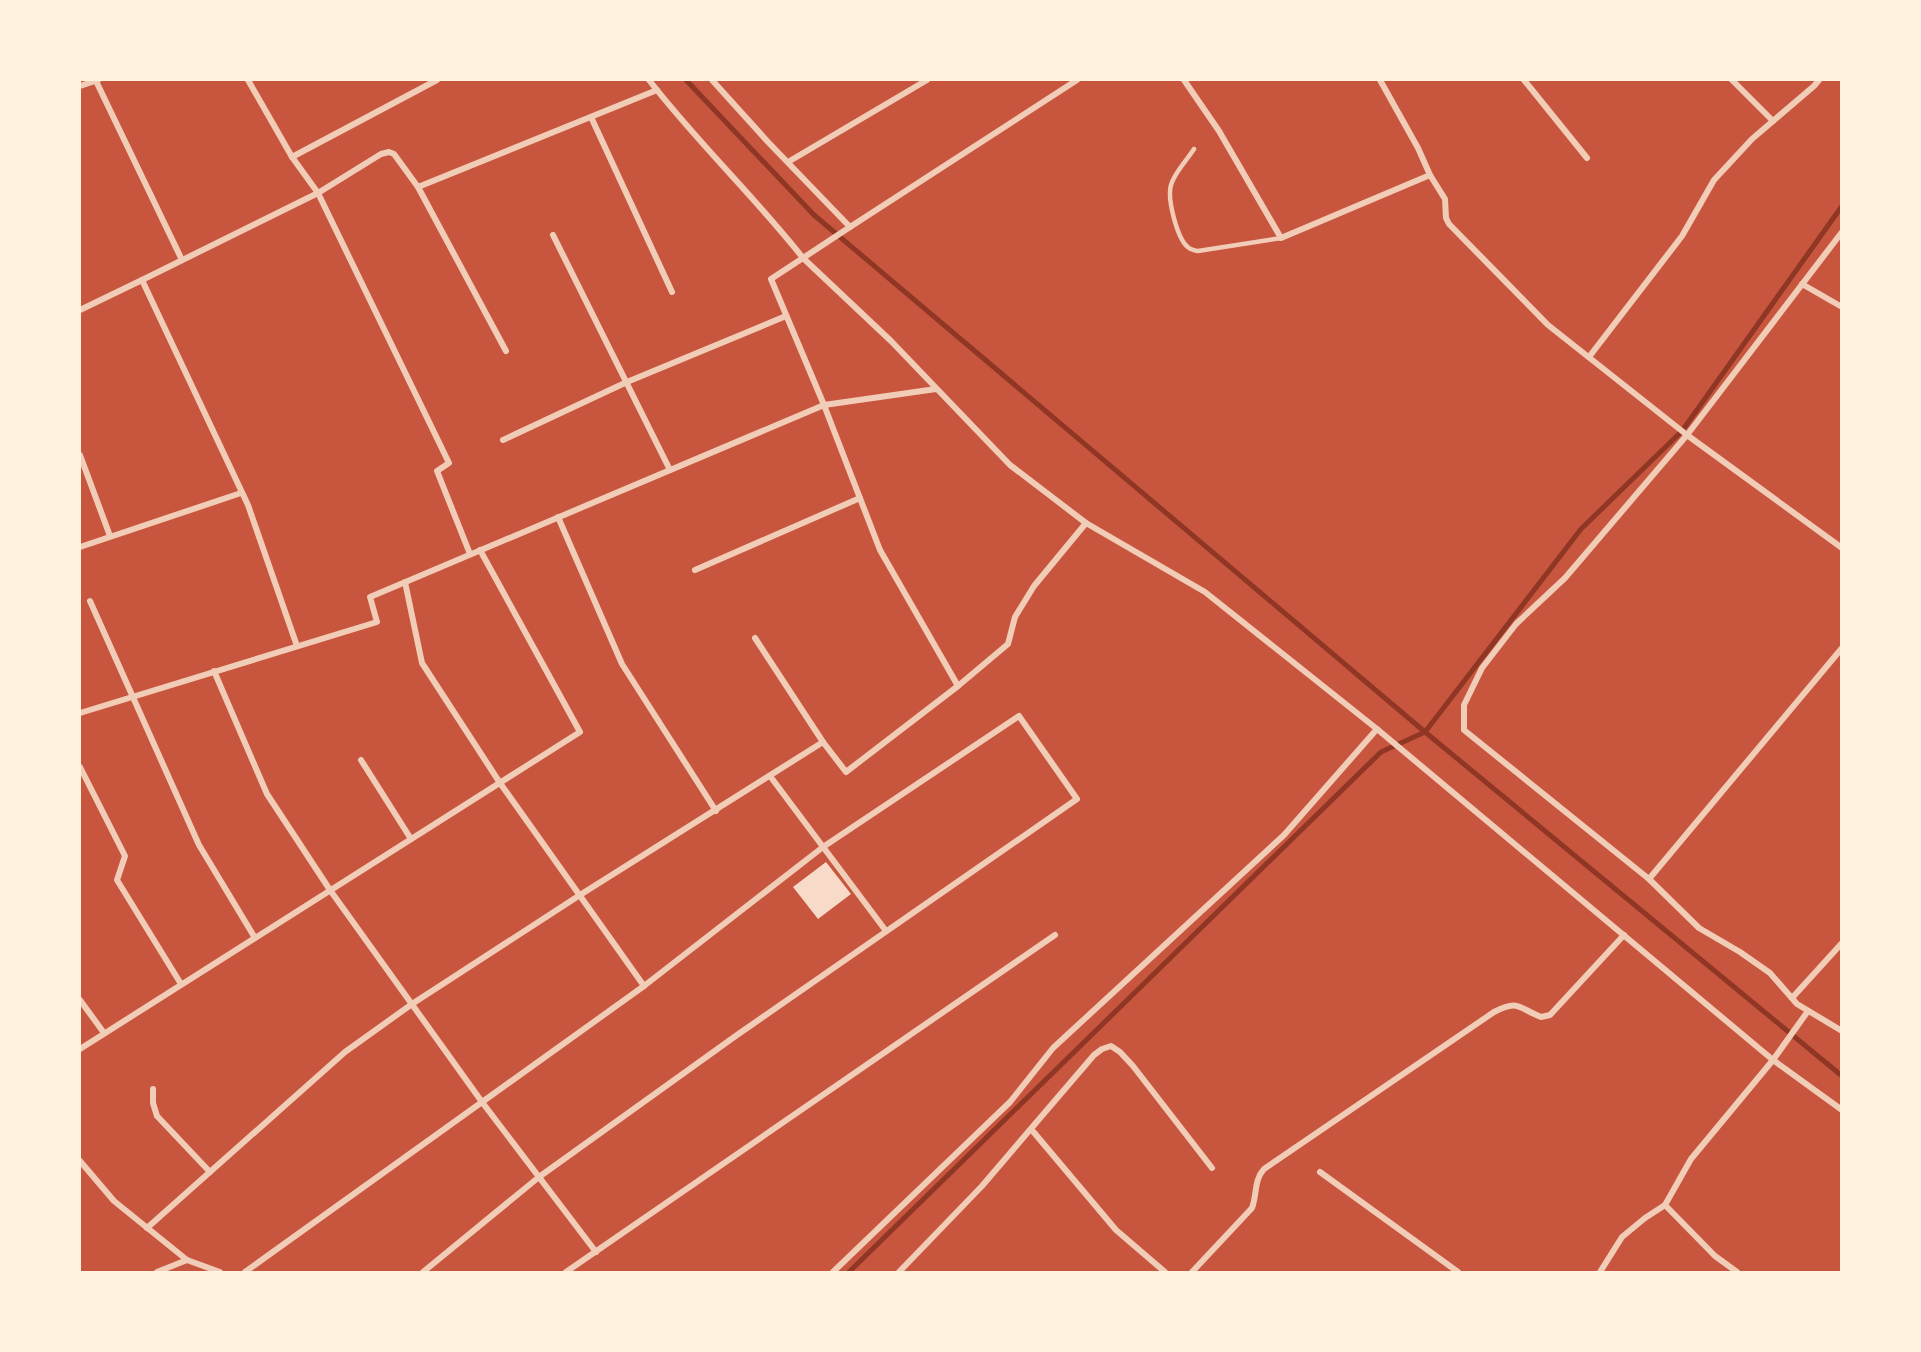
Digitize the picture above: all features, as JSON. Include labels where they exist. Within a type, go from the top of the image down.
[{"type":"street","points":[[80,86],[97,80],[182,260]]},
{"type":"street","points":[[248,80],[292,157],[318,193],[449,463],[437,471],[470,555]]},
{"type":"street","points":[[292,157],[437,80]]},
{"type":"street","points":[[649,80],[677,117],[779,227],[803,258],[891,341],[1010,465],[1086,523],[1205,592],[1377,729],[1773,1060],[1842,1110]]},
{"type":"street","points":[[712,80],[850,227]]},
{"type":"street","points":[[788,162],[927,80]]},
{"type":"street","points":[[958,686],[880,550],[824,405],[771,279],[1077,80]]},
{"type":"street","points":[[1185,80],[1219,131],[1281,238],[1430,175]]},
{"type":"street","points":[[1380,80],[1445,199],[1446,218],[1449,224],[1548,325],[1687,435],[1842,548]]},
{"type":"street","points":[[1524,80],[1587,158]]},
{"type":"street","points":[[1732,80],[1773,121]]},
{"type":"street","points":[[1589,357],[1682,236],[1714,180],[1752,139],[1819,80]]},
{"type":"street","points":[[418,187],[657,90]]},
{"type":"street","points":[[591,117],[672,292]]},
{"type":"street","points":[[80,310],[318,193],[381,154],[389,152],[394,154],[418,187],[506,351]]},
{"type":"street","points":[[1842,232],[1687,435],[1565,578],[1516,624],[1482,668],[1464,705],[1464,730],[1649,879],[1699,928],[1770,973],[1792,998],[1808,1011],[1842,1031]]},
{"type":"street","points":[[553,235],[670,470]]},
{"type":"street","points":[[142,280],[248,505],[297,646]]},
{"type":"street","points":[[1802,284],[1842,307]]},
{"type":"street","points":[[503,440],[627,382],[786,316]]},
{"type":"street","points":[[80,712],[377,622],[370,597],[824,405],[936,389]]},
{"type":"street","points":[[80,454],[110,536]]},
{"type":"street","points":[[80,547],[241,493]]},
{"type":"street","points":[[695,570],[860,498]]},
{"type":"street","points":[[558,517],[622,664],[716,811]]},
{"type":"street","points":[[755,638],[823,742],[846,772],[1008,645],[1015,617],[1034,586],[1086,523]]},
{"type":"street","points":[[80,1049],[580,732],[480,550]]},
{"type":"street","points":[[405,582],[422,663],[500,783],[644,986]]},
{"type":"street","points":[[90,601],[199,845],[255,938]]},
{"type":"street","points":[[1649,879],[1842,648]]},
{"type":"street","points":[[214,671],[267,794],[330,890],[482,1102],[596,1252]]},
{"type":"street","points":[[245,1272],[644,986],[823,847],[1019,716],[1077,799],[737,1035],[539,1177],[423,1272]]},
{"type":"street","points":[[833,1272],[1010,1102],[1053,1048],[1284,835],[1377,729]]},
{"type":"street","points":[[147,1228],[345,1052],[412,1004],[823,742]]},
{"type":"street","points":[[361,760],[411,839]]},
{"type":"street","points":[[80,767],[125,856],[117,880],[181,984]]},
{"type":"street","points":[[770,776],[886,931]]},
{"type":"street","points":[[1192,1272],[1252,1208],[1256,1197],[1256,1180],[1264,1169],[1507,1005],[1514,1004],[1541,1017],[1550,1015],[1624,935]]},
{"type":"street","points":[[566,1272],[1055,936]]},
{"type":"street","points":[[1792,998],[1842,943]]},
{"type":"street","points":[[80,1000],[104,1033]]},
{"type":"street","points":[[1600,1272],[1622,1237],[1665,1205],[1691,1159],[1773,1060],[1808,1011]]},
{"type":"street","points":[[898,1272],[982,1186],[1094,1055],[1111,1046],[1120,1052],[1132,1066],[1212,1168]]},
{"type":"street","points":[[153,1089],[153,1103],[157,1116],[210,1172]]},
{"type":"street","points":[[1030,1130],[1116,1230],[1165,1272]]},
{"type":"street","points":[[80,1161],[114,1201],[187,1260],[220,1272]]},
{"type":"street","points":[[1320,1172],[1458,1272]]},
{"type":"street","points":[[1665,1205],[1716,1256],[1737,1272]]},
{"type":"street","points":[[157,1272],[187,1260]]},
{"type":"lane","points":[[1194,149],[1174,178],[1170,190],[1175,222],[1183,242],[1189,249],[1214,250],[1281,238]]},
{"type":"building","points":[[826,862],[851,894],[818,919],[793,887]]},
{"type":"waterway","points":[[686,80],[814,215],[1425,732],[1842,1076]]},
{"type":"waterway","points":[[849,1272],[1381,752],[1425,732],[1581,529],[1682,431],[1842,206]]}]
